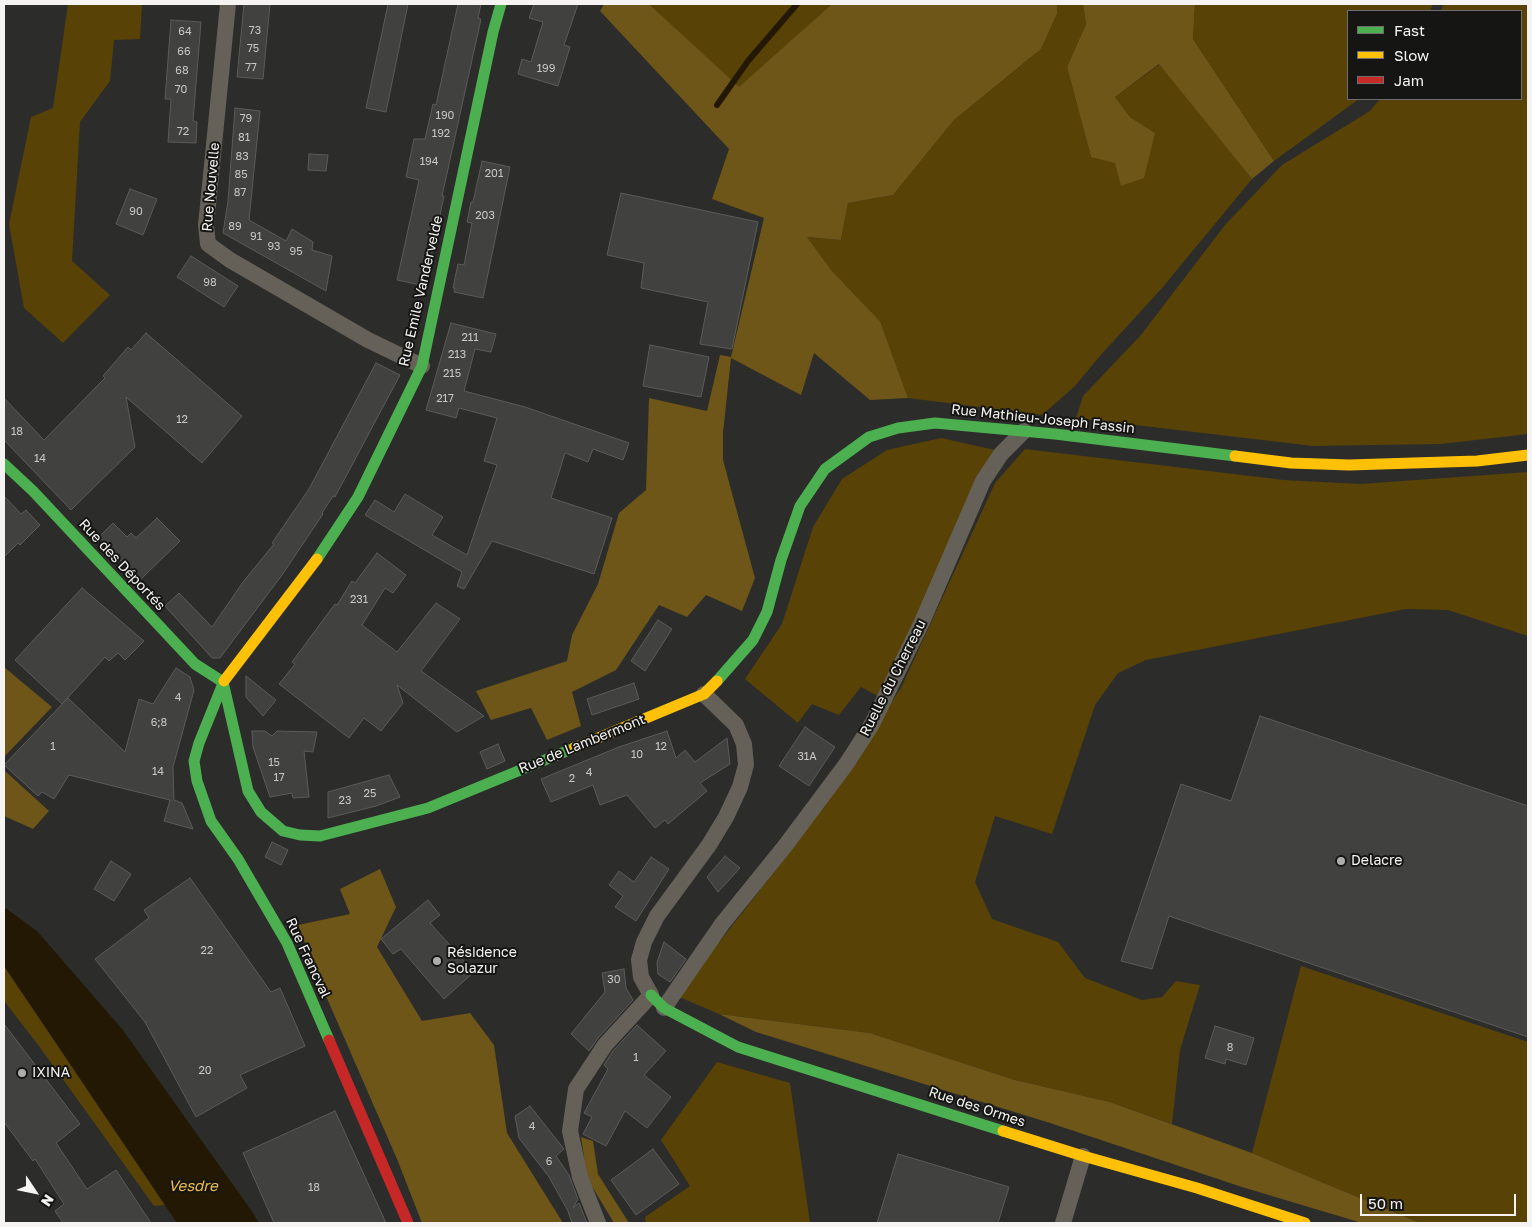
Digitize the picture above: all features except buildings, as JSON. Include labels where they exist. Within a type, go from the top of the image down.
[{"type":"street","name":"Rue Nouvelle","points":[[228,4],[206,225],[208,244],[230,260],[368,340],[422,366]]},
{"type":"street","name":"Rue Emile Vandervelde","points":[[222,682],[317,560],[358,497],[422,366],[491,41],[501,4]]},
{"type":"street","name":"Rue Mathieu-Joseph Fassin","points":[[704,694],[753,640],[767,612],[781,560],[800,506],[825,469],[869,436],[898,428],[935,423],[1024,431],[1291,463],[1349,466],[1457,462],[1528,455]]},
{"type":"street","name":"Ruelle du Cherreau","points":[[664,1008],[722,924],[790,838],[847,762],[872,724],[922,622],[983,480],[1001,454],[1024,431]]},
{"type":"street","name":"Rue des Déportés","points":[[4,464],[33,491],[195,664],[222,682]]},
{"type":"street","name":"Rue de Lambermont","points":[[222,682],[248,790],[261,812],[283,831],[300,835],[320,836],[428,808],[704,694]]},
{"type":"street","name":"Rue Francval","points":[[222,682],[194,761],[197,781],[208,813],[211,821],[238,859],[287,943],[408,1223]]},
{"type":"street","points":[[598,1223],[580,1177],[570,1131],[576,1089],[605,1045],[651,995],[641,977],[639,960],[644,942],[657,916],[709,845],[726,817],[740,787],[746,766],[744,744],[736,725],[704,694]]},
{"type":"street","name":"Rue des Ormes","points":[[651,995],[664,1008],[738,1047],[1084,1156],[1197,1188],[1305,1223]]},
{"type":"street","points":[[1062,1223],[1084,1156]]},
{"type":"shaded area","points":[[68,4],[142,4],[140,39],[114,40],[110,81],[80,122],[72,261],[110,295],[63,343],[24,308],[9,224],[31,117],[53,108]]},
{"type":"shaded area","points":[[604,4],[649,4],[739,87],[832,4],[1057,4],[1057,14],[1041,49],[954,120],[893,195],[848,203],[841,240],[807,237],[832,271],[880,321],[908,398],[870,400],[814,353],[801,395],[731,358],[723,433],[723,460],[755,578],[742,611],[706,595],[687,617],[659,605],[616,670],[572,692],[581,726],[547,740],[531,708],[491,720],[476,691],[567,661],[572,635],[598,584],[619,513],[646,490],[649,398],[707,411],[720,355],[731,357],[764,218],[712,199],[729,149],[600,11]]},
{"type":"shaded area","points":[[649,4],[832,4],[739,88]]},
{"type":"shaded area","points":[[1057,4],[1083,4],[1086,24],[1067,67],[1091,157],[1155,133],[1130,117],[1115,97],[1160,64],[1252,179],[1162,288],[1075,386],[1042,415],[908,398],[880,321],[832,271],[807,237],[841,240],[848,203],[893,195],[954,120],[1041,49],[1057,14]]},
{"type":"shaded area","points":[[1083,4],[1195,4],[1193,39],[1274,161],[1252,179],[1159,64],[1115,97],[1130,117],[1155,133],[1144,178],[1121,186],[1115,163],[1091,157],[1067,67],[1086,24]]},
{"type":"shaded area","points":[[1195,4],[1433,4],[1430,10],[1347,10],[1347,100],[1358,100],[1274,161],[1193,39]]},
{"type":"shaded area","points":[[1443,4],[1528,4],[1528,434],[1441,444],[1313,446],[1076,418],[1083,396],[1141,335],[1225,225],[1282,165],[1370,111],[1379,100],[1522,100],[1522,10],[1441,10]]},
{"type":"shaded area","points":[[941,438],[995,450],[906,644],[878,696],[861,687],[839,715],[812,704],[798,723],[745,679],[782,624],[813,527],[842,479],[887,450]]},
{"type":"shaded area","points":[[1025,449],[1284,480],[1360,484],[1528,472],[1528,636],[1448,610],[1406,609],[1146,660],[1118,673],[1095,705],[1052,834],[995,816],[975,882],[992,919],[1058,942],[1085,978],[1142,1000],[1162,997],[1176,981],[1200,985],[1180,1050],[1172,1124],[1110,1102],[1015,1080],[870,1033],[719,1014],[677,996],[797,843],[901,688],[995,483]]},
{"type":"shaded area","points":[[4,667],[52,707],[4,757]]},
{"type":"shaded area","points":[[4,770],[49,811],[33,829],[4,816]]},
{"type":"shaded area","points":[[380,869],[396,907],[377,947],[422,1021],[470,1013],[494,1045],[507,1133],[563,1223],[422,1223],[397,1159],[319,980],[298,925],[350,914],[340,889]]},
{"type":"shaded area","points":[[4,966],[165,1205],[154,1206],[39,1046],[4,1001]]},
{"type":"shaded area","points":[[1301,966],[1528,1042],[1528,1223],[1420,1223],[1252,1153]]},
{"type":"shaded area","points":[[719,1014],[870,1033],[1015,1080],[1110,1102],[1252,1153],[1420,1223],[1362,1223],[1242,1187],[1050,1123],[756,1032]]},
{"type":"shaded area","points":[[717,1062],[790,1083],[810,1223],[646,1223],[645,1217],[690,1186],[661,1140]]},
{"type":"shaded area","points":[[581,1137],[593,1141],[598,1174],[629,1223],[614,1223],[587,1178]]},
{"type":"water","name":"Vesdre","points":[[4,907],[37,931],[122,1029],[259,1223],[177,1223],[4,966]]},
{"type":"waterway","points":[[717,105],[748,61],[797,4]]},
{"type":"traffic: fast","points":[[317,559],[358,497],[422,366],[493,32],[501,4]]},
{"type":"traffic: fast","points":[[717,681],[753,640],[767,612],[781,560],[800,506],[825,469],[869,437],[898,428],[935,423],[1055,434],[1235,456]]},
{"type":"traffic: fast","points":[[4,464],[33,491],[195,664],[223,682]]},
{"type":"traffic: fast","points":[[224,681],[199,743],[194,761],[197,781],[211,821],[238,859],[287,943],[329,1040]]},
{"type":"traffic: fast","points":[[223,682],[248,791],[261,812],[283,831],[300,835],[320,836],[428,808],[574,748]]},
{"type":"traffic: fast","points":[[651,995],[664,1008],[738,1047],[1003,1131]]},
{"type":"traffic: slow","points":[[1235,456],[1291,463],[1349,465],[1477,461],[1528,455]]},
{"type":"traffic: slow","points":[[224,681],[317,559]]},
{"type":"traffic: slow","points":[[574,748],[704,694],[717,681]]},
{"type":"traffic: slow","points":[[1003,1131],[1197,1188],[1305,1223]]},
{"type":"traffic: jam","points":[[329,1040],[408,1223]]},
{"type":"place","name":"Delacre","points":[[1341,861]]},
{"type":"place","name":"Résidence Solazur","points":[[437,961]]},
{"type":"place","name":"IXINA","points":[[22,1073]]}]
